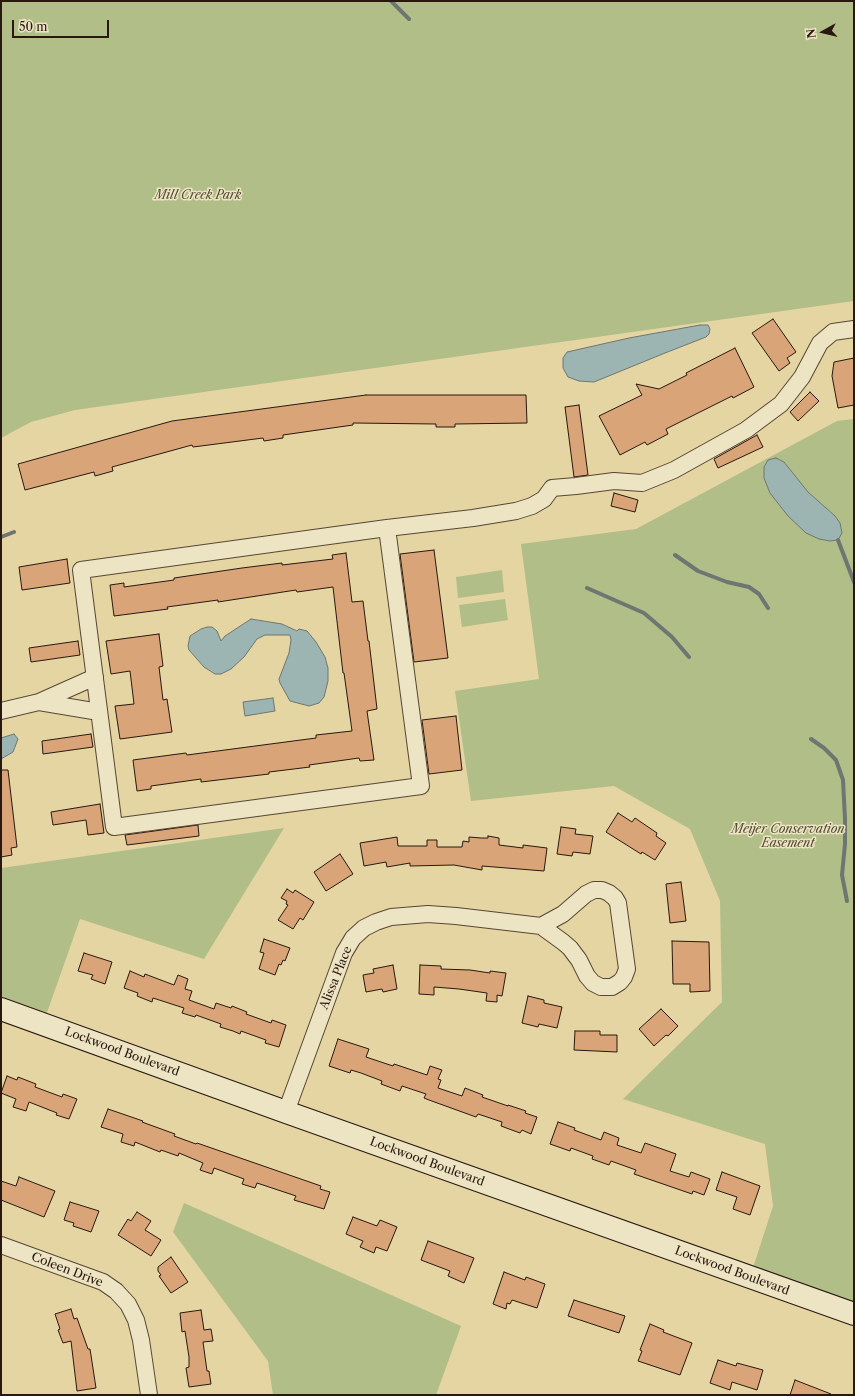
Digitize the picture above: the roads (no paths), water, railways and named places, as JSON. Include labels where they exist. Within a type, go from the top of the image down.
[{"type":"main road","name":"Lockwood Boulevard","points":[[1,1009],[854,1314]]},
{"type":"street","points":[[387,528],[421,786],[114,826],[81,570],[387,528],[473,518],[516,511],[532,506],[544,499],[552,488],[614,481],[642,483],[674,470],[746,430],[781,404],[802,377],[820,343],[834,332],[854,329]]},
{"type":"street","points":[[1,711],[39,702],[95,677]]},
{"type":"street","points":[[39,702],[99,712]]},
{"type":"street","name":"Alissa Place","points":[[286,1112],[344,953],[353,938],[364,928],[391,917],[428,914],[541,926],[570,948],[593,983],[601,987],[612,987],[620,982],[624,977],[627,969],[618,903],[609,893],[602,890],[594,890],[586,894],[563,914],[541,926]]},
{"type":"street","name":"Coleen Drive","points":[[1,1245],[103,1282],[116,1291],[128,1304],[136,1320],[141,1340],[149,1395]]},
{"type":"water","points":[[700,325],[708,325],[710,329],[709,334],[706,337],[594,382],[579,381],[568,377],[563,368],[563,358],[567,352],[629,338]]},
{"type":"water","points":[[776,458],[784,462],[808,492],[835,516],[840,523],[842,533],[838,540],[830,541],[819,539],[806,533],[788,516],[770,493],[764,478],[764,467],[768,460]]},
{"type":"water","points":[[251,619],[282,624],[297,631],[299,629],[307,631],[316,642],[325,657],[328,668],[328,681],[324,697],[319,703],[309,706],[290,701],[280,683],[279,679],[289,653],[291,640],[290,635],[265,635],[257,639],[244,657],[231,669],[221,674],[215,674],[204,667],[189,650],[188,646],[190,636],[201,629],[212,627],[217,631],[221,641],[225,636]]},
{"type":"water","points":[[273,698],[275,711],[245,716],[243,702]]},
{"type":"water","points":[[14,734],[18,739],[13,752],[1,759],[1,738]]},
{"type":"waterway","points":[[391,1],[409,19]]},
{"type":"waterway","points":[[1,537],[14,532]]},
{"type":"waterway","points":[[838,540],[854,582]]},
{"type":"waterway","points":[[675,555],[698,571],[727,582],[749,587],[759,594],[768,608]]},
{"type":"waterway","points":[[587,588],[644,613],[672,637],[689,657]]},
{"type":"waterway","points":[[811,739],[824,748],[836,760],[843,780],[845,844],[842,875],[847,901]]},
{"type":"park label","name":"Mill Creek Park","points":[[198,196]]},
{"type":"park label","name":"Meijer Conservation Easement","points":[[788,837]]}]
